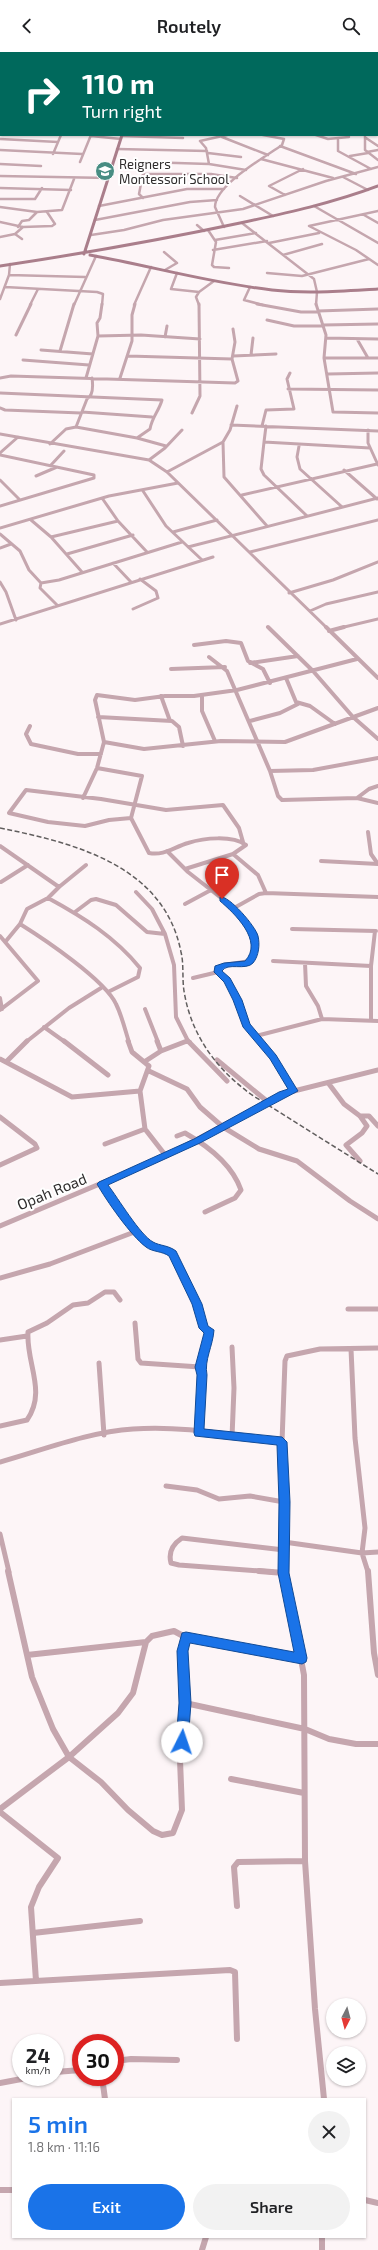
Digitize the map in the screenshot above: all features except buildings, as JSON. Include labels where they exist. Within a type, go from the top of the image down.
[{"type":"street","points":[[53,154],[61,136]]},
{"type":"street","points":[[80,162],[82,154],[87,150],[91,136],[153,136],[183,138]]},
{"type":"street","points":[[84,254],[122,136]]},
{"type":"street","points":[[224,227],[216,212],[217,200],[224,189],[246,170],[280,146],[284,138],[270,136]]},
{"type":"street","points":[[318,136],[324,139],[338,140],[349,137]]},
{"type":"street","points":[[209,164],[207,161],[207,152],[200,141],[222,137],[268,155]]},
{"type":"street","points":[[366,138],[378,146]]},
{"type":"street","points":[[366,138],[367,152],[378,160]]},
{"type":"street","points":[[0,139],[58,142]]},
{"type":"street","points":[[338,140],[337,150],[371,169]]},
{"type":"street","points":[[280,146],[300,152],[356,174]]},
{"type":"street","points":[[117,149],[207,152],[241,157]]},
{"type":"street","points":[[0,150],[53,154],[82,154]]},
{"type":"street","points":[[350,156],[378,150]]},
{"type":"street","points":[[261,159],[334,178]]},
{"type":"street","points":[[199,164],[207,161]]},
{"type":"street","points":[[143,198],[139,191],[143,174],[140,167],[145,162],[209,164],[246,170]]},
{"type":"street","points":[[0,164],[41,166]]},
{"type":"street","points":[[91,235],[124,230],[163,220],[243,209],[334,178],[356,174],[378,167]]},
{"type":"street","points":[[285,195],[269,186],[303,169]]},
{"type":"street","points":[[143,174],[211,174],[237,178]]},
{"type":"street","points":[[0,176],[74,179],[109,178]]},
{"type":"street","points":[[343,177],[368,190]]},
{"type":"street","points":[[0,207],[37,212],[63,210],[74,179]]},
{"type":"street","points":[[0,266],[84,254],[206,231],[314,206],[378,186]]},
{"type":"street","points":[[0,188],[70,190]]},
{"type":"street","points":[[0,199],[35,200],[42,188]]},
{"type":"street","points":[[99,206],[191,189],[224,189]]},
{"type":"street","points":[[240,196],[256,204],[273,216]]},
{"type":"street","points":[[95,220],[190,202],[217,200]]},
{"type":"street","points":[[314,206],[378,243]]},
{"type":"street","points":[[378,211],[339,221],[309,225],[319,233],[356,250],[378,265]]},
{"type":"street","points":[[18,226],[22,222],[29,220],[37,212]]},
{"type":"street","points":[[0,222],[22,227],[40,228],[54,225],[47,212]]},
{"type":"street","points":[[364,215],[378,223]]},
{"type":"street","points":[[242,223],[314,279],[317,292],[315,302],[326,338],[324,358],[328,374],[328,390],[333,412],[378,413]]},
{"type":"street","points":[[197,225],[215,240]]},
{"type":"street","points":[[0,237],[14,234],[22,227]]},
{"type":"street","points":[[215,240],[256,233]]},
{"type":"street","points":[[213,250],[319,233]]},
{"type":"street","points":[[14,234],[22,239]]},
{"type":"street","points":[[215,240],[213,250],[213,267],[229,268]]},
{"type":"street","points":[[283,255],[322,244]]},
{"type":"street","points":[[164,252],[177,263],[165,270]]},
{"type":"street","points":[[84,254],[250,287],[317,292],[378,289]]},
{"type":"street","points":[[60,351],[85,277],[96,256]]},
{"type":"street","points":[[267,273],[283,276],[309,275],[369,259]]},
{"type":"street","points":[[0,299],[9,275],[10,264]]},
{"type":"street","points":[[120,378],[128,356],[132,336],[134,307],[142,284],[151,267]]},
{"type":"street","points":[[177,273],[171,289],[199,292]]},
{"type":"street","points":[[9,275],[85,277]]},
{"type":"street","points":[[192,413],[200,398],[200,308],[196,297],[199,292],[214,281]]},
{"type":"street","points":[[5,287],[100,292],[104,296],[97,323],[98,336],[86,378]]},
{"type":"street","points":[[250,287],[244,300],[246,302],[301,312],[378,309]]},
{"type":"street","points":[[16,335],[38,289]]},
{"type":"street","points":[[267,320],[294,326],[378,324]]},
{"type":"street","points":[[165,337],[167,326]]},
{"type":"street","points":[[0,378],[11,376],[238,382],[232,358],[235,342],[233,329]]},
{"type":"street","points":[[98,336],[200,339]]},
{"type":"street","points":[[251,355],[252,338]]},
{"type":"street","points":[[326,338],[378,339]]},
{"type":"street","points":[[357,339],[368,358]]},
{"type":"street","points":[[41,350],[93,354]]},
{"type":"street","points":[[128,356],[201,359],[276,354]]},
{"type":"street","points":[[324,358],[378,358]]},
{"type":"street","points":[[23,360],[90,365]]},
{"type":"street","points":[[262,426],[266,410],[294,409],[288,389],[287,378],[290,373]]},
{"type":"street","points":[[328,374],[378,373]]},
{"type":"street","points":[[76,426],[87,399],[90,397],[93,387],[92,378]]},
{"type":"street","points":[[288,389],[378,390]]},
{"type":"street","points":[[0,393],[162,400],[152,417],[150,429],[137,438]]},
{"type":"street","points":[[237,406],[231,425],[223,442],[224,477],[267,526]]},
{"type":"street","points":[[0,408],[5,410],[152,417]]},
{"type":"street","points":[[231,425],[378,431]]},
{"type":"street","points":[[50,444],[62,432],[76,426],[137,438],[166,446]]},
{"type":"street","points":[[266,426],[261,469],[264,475],[306,515]]},
{"type":"street","points":[[149,460],[182,430]]},
{"type":"street","points":[[242,496],[276,486],[344,470],[378,465],[370,448],[368,430]]},
{"type":"street","points":[[0,434],[50,444],[149,460],[168,472],[250,552],[289,593],[310,611],[357,659],[378,678]]},
{"type":"street","points":[[0,454],[18,437]]},
{"type":"street","points":[[168,472],[223,442]]},
{"type":"street","points":[[264,442],[299,446],[370,448]]},
{"type":"street","points":[[299,446],[297,457],[298,466],[309,478],[341,506]]},
{"type":"street","points":[[51,466],[64,451]]},
{"type":"street","points":[[0,454],[94,475],[94,478],[46,494],[19,499],[10,505],[0,506]]},
{"type":"street","points":[[36,476],[57,467]]},
{"type":"street","points":[[344,470],[377,499]]},
{"type":"street","points":[[0,480],[19,499]]},
{"type":"street","points":[[0,528],[102,498],[143,491],[178,482]]},
{"type":"street","points":[[0,486],[6,486]]},
{"type":"street","points":[[143,491],[163,522],[201,559]]},
{"type":"street","points":[[102,498],[118,520],[147,552]]},
{"type":"street","points":[[188,547],[341,506],[377,499]]},
{"type":"street","points":[[31,520],[51,537],[82,572]]},
{"type":"street","points":[[51,537],[118,520]]},
{"type":"street","points":[[173,532],[217,520]]},
{"type":"street","points":[[250,552],[378,520]]},
{"type":"street","points":[[0,534],[22,553],[29,570],[42,583]]},
{"type":"street","points":[[67,554],[133,535]]},
{"type":"street","points":[[42,583],[182,542]]},
{"type":"street","points":[[0,548],[11,544]]},
{"type":"street","points":[[0,624],[140,579],[177,569],[201,559],[213,557]]},
{"type":"street","points":[[289,593],[333,580],[378,562]]},
{"type":"street","points":[[113,563],[131,582]]},
{"type":"street","points":[[133,609],[154,601],[159,596],[140,579]]},
{"type":"street","points":[[0,582],[6,592],[16,620]]},
{"type":"street","points":[[42,583],[40,588],[57,605]]},
{"type":"street","points":[[310,611],[319,606],[360,598],[378,592]]},
{"type":"street","points":[[329,631],[376,620],[378,625]]},
{"type":"street","points":[[268,627],[313,670],[353,717],[378,739]]},
{"type":"street","points":[[194,645],[228,640],[238,641],[243,646],[250,663],[263,669],[270,683]]},
{"type":"street","points":[[250,663],[298,656]]},
{"type":"street","points":[[209,657],[225,667],[250,721],[257,742],[270,771],[278,796],[282,800],[357,798],[378,803]]},
{"type":"street","points":[[83,798],[97,768],[104,742],[95,700],[97,695],[128,700],[161,696],[202,695],[270,683],[357,659]]},
{"type":"street","points":[[171,669],[225,667]]},
{"type":"street","points":[[286,678],[293,699],[298,704],[310,706],[335,724]]},
{"type":"street","points":[[202,695],[200,704],[215,742]]},
{"type":"street","points":[[161,696],[170,721]]},
{"type":"street","points":[[250,721],[280,713],[298,704]]},
{"type":"street","points":[[104,742],[137,749],[215,742],[289,742],[378,708]]},
{"type":"street","points":[[98,717],[175,722],[179,727],[183,746]]},
{"type":"street","points":[[30,726],[26,734],[31,744],[78,754],[101,754]]},
{"type":"street","points":[[270,771],[313,770],[378,758]]},
{"type":"street","points":[[97,768],[142,776],[131,818],[138,834],[150,853],[168,851],[193,842],[228,838],[243,842]]},
{"type":"street","points":[[357,798],[368,789],[378,786]]},
{"type":"street","points":[[131,818],[109,820],[85,826],[48,822],[9,813],[24,790],[134,804],[166,810],[222,805],[239,828],[245,847],[233,854],[185,869]]},
{"type":"street","points":[[321,861],[378,864],[370,854],[368,832]]},
{"type":"street","points":[[0,846],[59,887]]},
{"type":"street","points":[[168,851],[185,869],[234,908],[254,935],[255,949],[250,961],[247,963],[224,965],[218,968],[218,972]]},
{"type":"street","points":[[233,854],[259,876],[264,883],[266,893]]},
{"type":"street","points":[[1,882],[28,865]]},
{"type":"street","points":[[6,941],[20,924],[27,909],[48,898],[86,865]]},
{"type":"street","points":[[185,904],[212,890]]},
{"type":"street","points":[[136,892],[152,909],[165,934],[174,965],[174,990],[177,1007],[176,1017],[188,1041],[196,1047],[227,1081]]},
{"type":"street","points":[[234,908],[259,894],[266,893],[378,897]]},
{"type":"street","points":[[48,898],[75,912],[130,954],[140,968],[138,977],[108,992]]},
{"type":"street","points":[[75,912],[91,900],[96,899],[116,905],[147,932],[165,934]]},
{"type":"street","points":[[20,924],[52,944],[101,988],[108,992],[116,1004],[132,1052],[149,1066],[149,1071],[140,1091],[145,1129],[166,1156]]},
{"type":"street","points":[[292,929],[377,931],[371,966],[371,1021]]},
{"type":"street","points":[[0,936],[6,941],[38,981],[1,1009]]},
{"type":"street","points":[[273,961],[371,966]]},
{"type":"street","points":[[305,963],[306,986],[318,1006],[322,1020]]},
{"type":"street","points":[[193,978],[218,972]]},
{"type":"street","points":[[218,972],[227,980],[238,1000],[246,1025],[273,1057],[294,1091]]},
{"type":"street","points":[[6,1062],[34,1034],[69,1008],[101,988]]},
{"type":"street","points":[[0,998],[1,1009]]},
{"type":"street","points":[[145,1009],[161,1051]]},
{"type":"street","points":[[256,1036],[322,1020],[378,1021]]},
{"type":"street","points":[[44,1027],[104,1070],[108,1075]]},
{"type":"street","points":[[144,1062],[161,1051],[188,1041]]},
{"type":"street","points":[[0,1059],[72,1097],[140,1091]]},
{"type":"street","points":[[217,1060],[268,1102]]},
{"type":"street","name":"Opah Road","points":[[0,1226],[166,1156],[224,1127],[282,1094],[329,1084],[378,1070]]},
{"type":"street","points":[[149,1071],[187,1089],[200,1107],[224,1127],[259,1149],[297,1161],[350,1201],[378,1219]]},
{"type":"street","points":[[329,1084],[344,1104],[360,1116],[367,1126],[367,1129],[346,1145],[360,1161]]},
{"type":"street","points":[[360,1116],[369,1116],[378,1126]]},
{"type":"street","points":[[0,1117],[36,1144],[37,1148],[34,1151],[0,1165]]},
{"type":"street","points":[[105,1144],[145,1129]]},
{"type":"street","points":[[177,1136],[185,1133],[197,1141],[223,1163],[240,1182],[241,1190],[236,1198],[205,1212]]},
{"type":"street","points":[[102,1184],[137,1231],[150,1245],[166,1249],[172,1253],[197,1304],[204,1328],[209,1330],[209,1339],[200,1367],[202,1375],[199,1433]]},
{"type":"street","points":[[0,1278],[50,1264],[137,1231]]},
{"type":"street","points":[[0,1426],[26,1420],[33,1411],[36,1384],[27,1336],[30,1329],[47,1322],[73,1305],[88,1303],[105,1292],[114,1292],[118,1295],[120,1300]]},
{"type":"street","points":[[348,1309],[378,1309]]},
{"type":"street","points":[[135,1323],[138,1359],[141,1363],[200,1367]]},
{"type":"street","points":[[0,1340],[27,1336]]},
{"type":"street","points":[[232,1347],[234,1388],[232,1437]]},
{"type":"street","points":[[324,2098],[315,2009],[305,1860],[305,1729],[302,1658],[284,1573],[282,1442],[285,1361],[287,1356],[324,1350],[378,1348]]},
{"type":"street","points":[[351,1349],[355,1438],[365,1528],[362,1553],[368,1571],[375,1614],[374,1653],[378,1675]]},
{"type":"street","points":[[99,1363],[104,1435]]},
{"type":"street","points":[[0,1462],[133,1429],[199,1433],[282,1442]]},
{"type":"street","points":[[166,1486],[197,1490],[219,1499],[250,1496],[284,1502]]},
{"type":"street","points":[[0,1534],[35,1685],[53,1729],[69,1757],[101,1782],[128,1810],[153,1831],[162,1835],[173,1833],[179,1826],[181,1814],[182,1796],[180,1767],[185,1703],[182,1658],[186,1637]]},
{"type":"street","points":[[284,1550],[182,1538],[176,1542],[171,1551],[170,1559],[172,1563],[179,1565],[284,1573]]},
{"type":"street","points":[[284,1542],[362,1553],[378,1552]]},
{"type":"street","points":[[27,1655],[146,1642],[161,1633],[174,1631],[186,1637],[302,1658]]},
{"type":"street","points":[[0,1809],[69,1757],[118,1713],[133,1693],[146,1642]]},
{"type":"street","points":[[185,1703],[305,1729],[329,1739],[356,1744],[378,1744]]},
{"type":"street","points":[[231,1779],[304,1793]]},
{"type":"street","points":[[0,1812],[58,1858],[34,1897],[31,1907],[36,1981]]},
{"type":"street","points":[[237,1906],[234,1867],[238,1862],[305,1860]]},
{"type":"street","points":[[33,1933],[140,1921]]},
{"type":"street","points":[[0,1983],[230,1970],[235,1972],[237,2039]]},
{"type":"street","points":[[124,2060],[139,2057],[165,2061],[177,2060]]},
{"type":"street","points":[[0,2084],[12,2081]]},
{"type":"street","points":[[103,2086],[105,2098]]},
{"type":"street","points":[[0,2190],[12,2190]]},
{"type":"street","points":[[366,2200],[378,2203]]},
{"type":"street","points":[[202,2250],[206,2238]]},
{"type":"street","points":[[322,2238],[322,2250]]},
{"type":"railway","points":[[0,828],[57,841],[85,851],[112,863],[136,878],[156,898],[171,922],[182,957],[183,986],[187,1007],[199,1036],[207,1050],[227,1074],[252,1095],[378,1174]]},
{"type":"place","name":"Reigners Montessori School","points":[[105,171]]},
{"type":"route","points":[[182,1742],[185,1703],[182,1673],[182,1651],[186,1637],[302,1658],[284,1573],[282,1442],[199,1433],[202,1375],[200,1367],[209,1339],[209,1330],[204,1328],[197,1304],[170,1250],[150,1245],[137,1231],[102,1184],[197,1141],[282,1094],[294,1091],[273,1057],[246,1025],[238,1000],[227,980],[218,972],[218,968],[224,965],[247,963],[250,961],[255,949],[254,935],[234,908],[222,899]]}]
